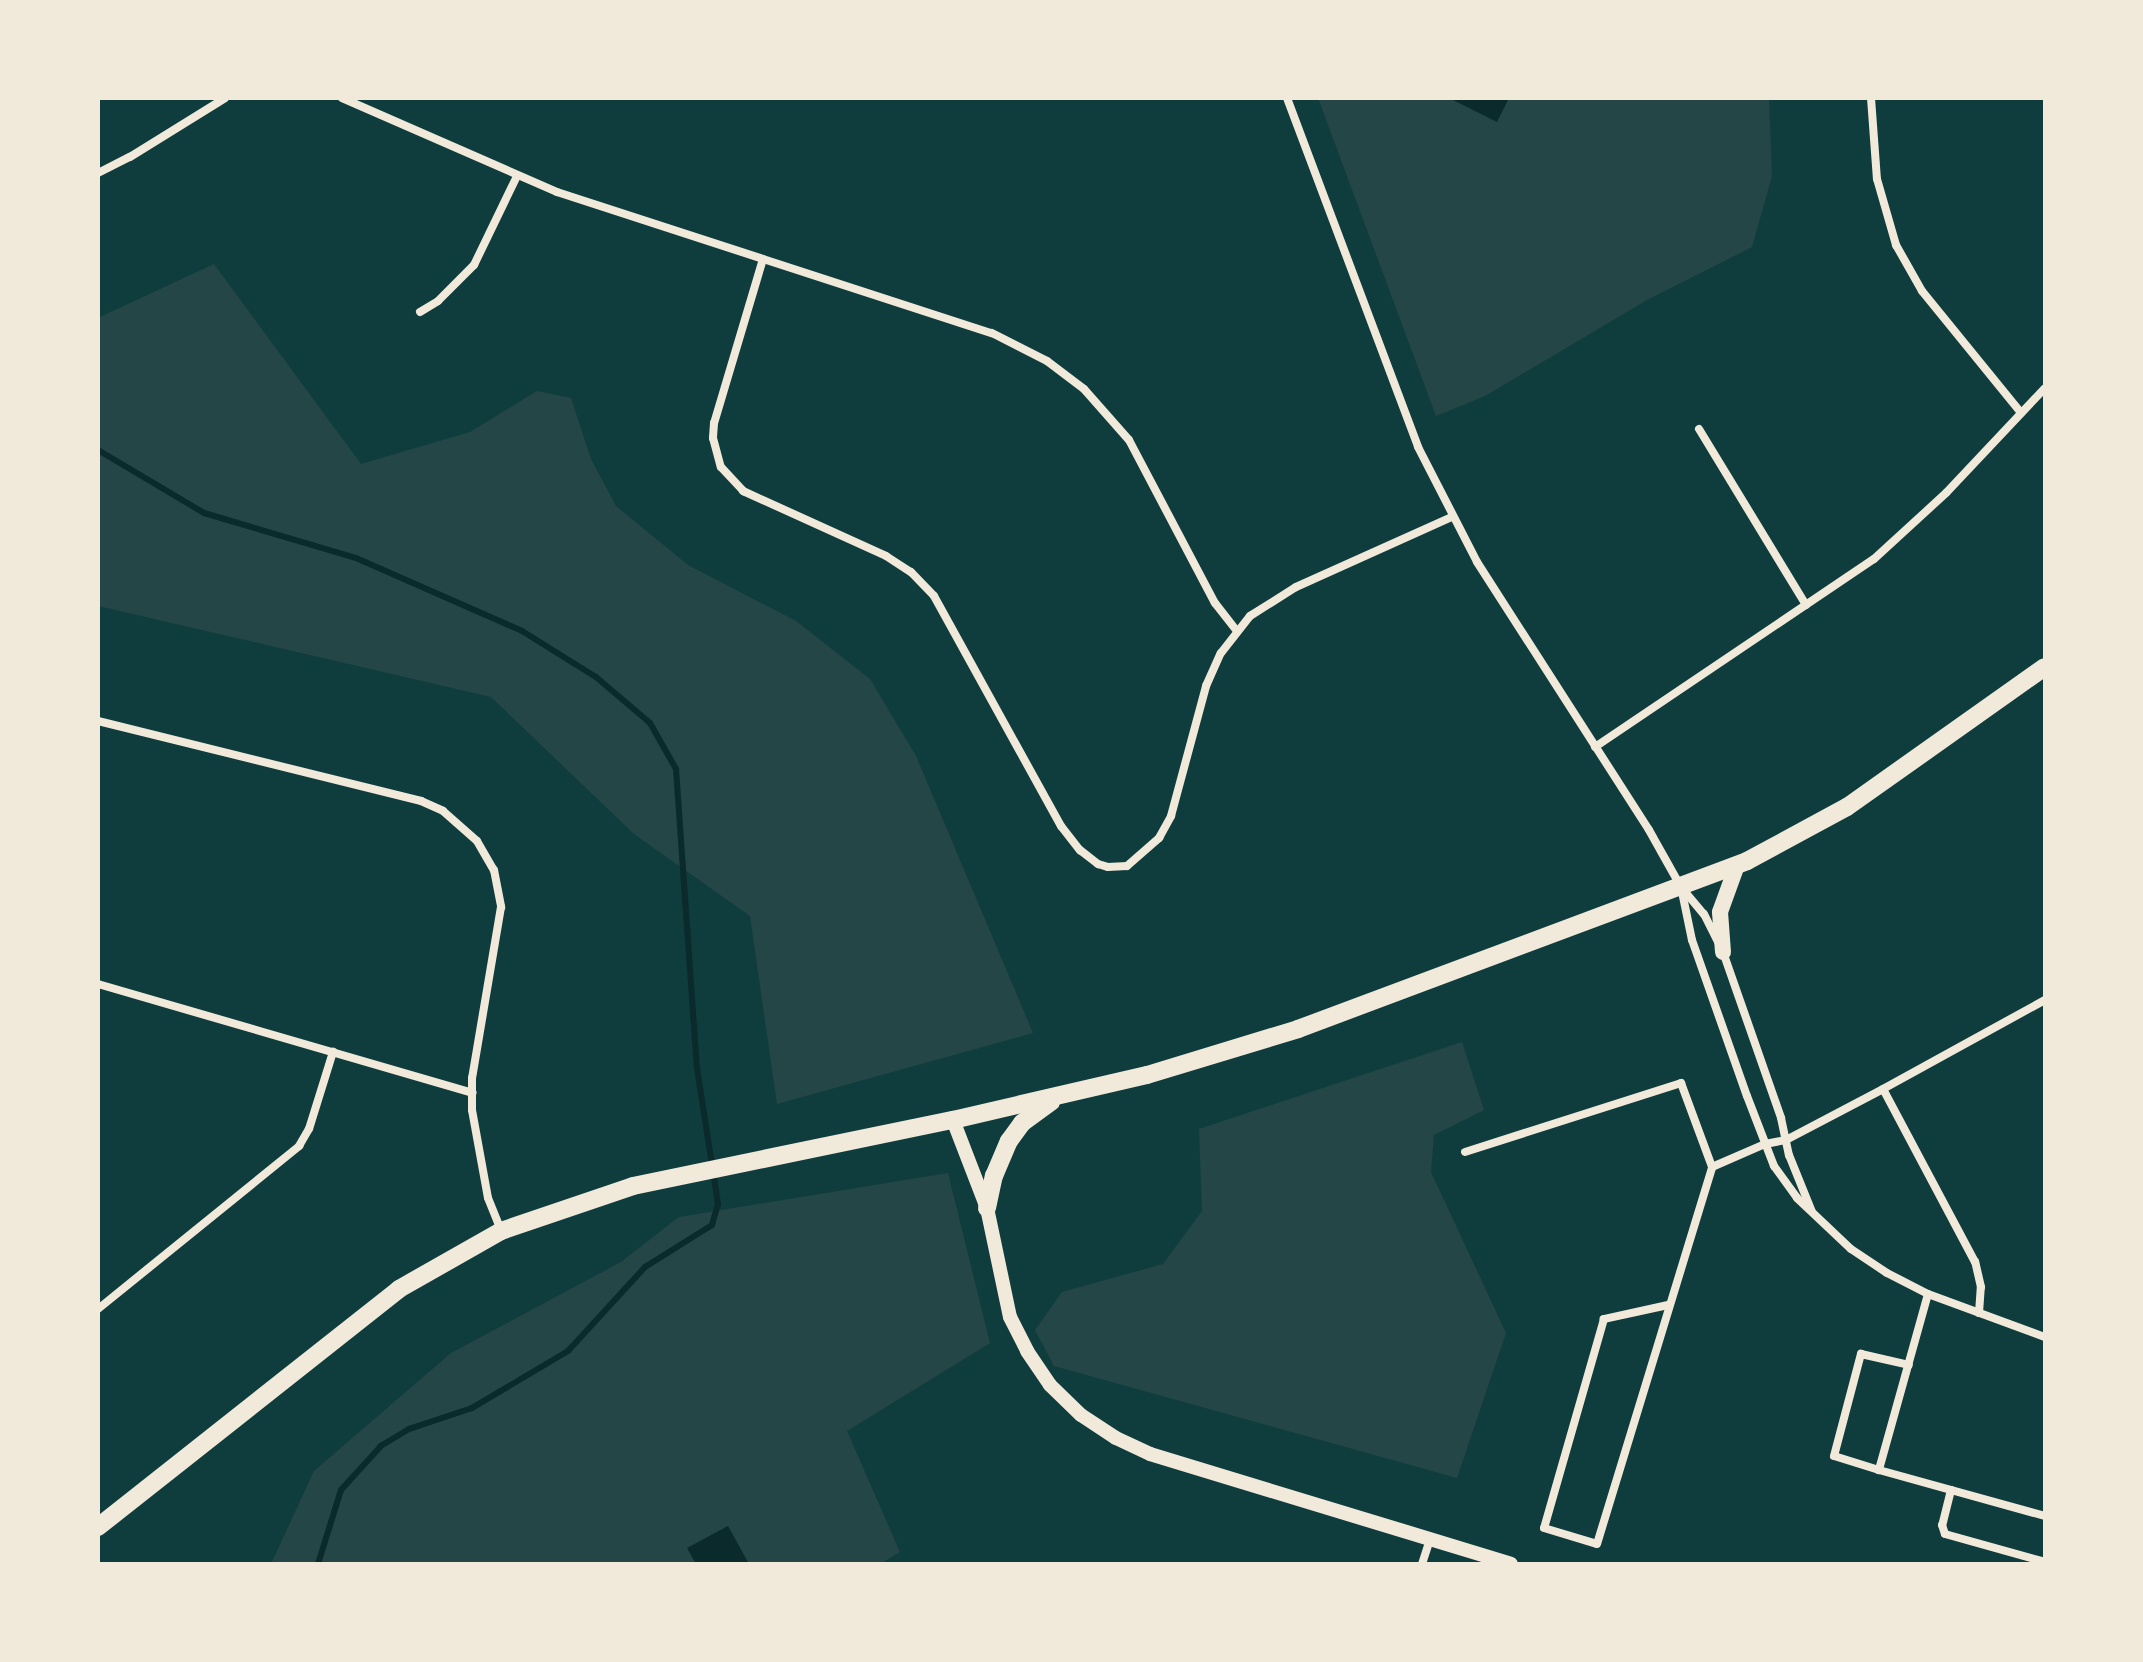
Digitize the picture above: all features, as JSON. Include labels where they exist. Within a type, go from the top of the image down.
[{"type":"main road","points":[[98,1527],[399,1289],[501,1231],[633,1186],[953,1120],[1253,1045],[1737,865],[1847,807],[2045,667]]},
{"type":"main road","points":[[1723,952],[1720,912],[1737,865]]},
{"type":"main road","points":[[987,1208],[994,1176],[1009,1141],[1027,1119],[1062,1094]]},
{"type":"street","points":[[98,173],[130,157],[225,98]]},
{"type":"street","points":[[342,98],[517,176],[594,205],[1017,343],[1065,374],[1109,415],[1129,440],[1215,603],[1237,631]]},
{"type":"street","points":[[1287,98],[1396,394],[1452,517],[1681,887],[1704,914],[1723,952],[1812,1212]]},
{"type":"street","points":[[1871,98],[1877,179],[1896,245],[1922,291],[2021,413]]},
{"type":"street","points":[[420,312],[438,301],[474,265],[517,176]]},
{"type":"street","points":[[763,259],[714,423],[713,438],[721,467],[743,491],[886,556],[911,572],[934,596],[1061,826],[1080,850],[1098,864],[1116,868],[1127,866],[1159,838],[1171,816],[1206,686],[1237,631],[1250,616],[1278,596],[1452,517]]},
{"type":"street","points":[[1595,747],[1806,605],[1906,531],[2045,388]]},
{"type":"street","points":[[1699,429],[1806,605]]},
{"type":"street","points":[[98,721],[421,801],[463,826],[477,841],[494,870],[501,907],[472,1093],[479,1156],[488,1198],[501,1231]]},
{"type":"street","points":[[1681,887],[1692,940],[1774,1166],[1812,1212],[1851,1249],[1928,1294],[2045,1337]]},
{"type":"street","points":[[98,984],[472,1093]]},
{"type":"street","points":[[1712,1167],[1765,1144],[1786,1140],[2045,1000]]},
{"type":"street","points":[[98,1295],[101,1306],[299,1146],[309,1129],[333,1052]]},
{"type":"street","points":[[1465,1152],[1681,1083],[1712,1167],[1597,1544],[1544,1528],[1604,1319],[1668,1305]]},
{"type":"street","points":[[1883,1089],[1975,1262],[1981,1287],[1979,1313]]},
{"type":"street","points":[[953,1120],[987,1208],[1010,1317],[1027,1351],[1050,1385],[1081,1415],[1116,1438],[1150,1454],[1511,1564]]},
{"type":"street","points":[[1879,1470],[1928,1294]]},
{"type":"street","points":[[1909,1365],[1861,1354],[1834,1456],[2045,1516]]},
{"type":"street","points":[[1951,1490],[1942,1525],[1945,1534],[2045,1562]]},
{"type":"street","points":[[1422,1564],[1430,1539]]},
{"type":"shaded area","points":[[1318,98],[1769,98],[1772,176],[1752,247],[1647,300],[1485,396],[1436,416]]},
{"type":"shaded area","points":[[1449,98],[1509,98],[1497,122]]},
{"type":"shaded area","points":[[214,264],[361,464],[470,432],[537,391],[571,398],[591,459],[616,506],[688,565],[796,621],[870,679],[916,756],[1033,1033],[777,1104],[750,916],[634,834],[491,697],[98,606],[98,318]]},
{"type":"shaded area","points":[[1462,1042],[1484,1110],[1434,1135],[1431,1172],[1506,1333],[1457,1478],[1054,1366],[1035,1330],[1062,1292],[1163,1264],[1202,1211],[1199,1129]]},
{"type":"shaded area","points":[[948,1173],[990,1343],[847,1431],[900,1552],[880,1564],[271,1564],[314,1471],[451,1353],[621,1262],[679,1217]]},
{"type":"shaded area","points":[[728,1526],[749,1564],[696,1564],[687,1548]]},
{"type":"waterway","points":[[98,450],[204,513],[356,558],[522,631],[596,677],[650,723],[676,769],[697,1068],[718,1204],[712,1225],[645,1267],[568,1351],[472,1408],[409,1429],[381,1446],[341,1490],[318,1564]]}]
